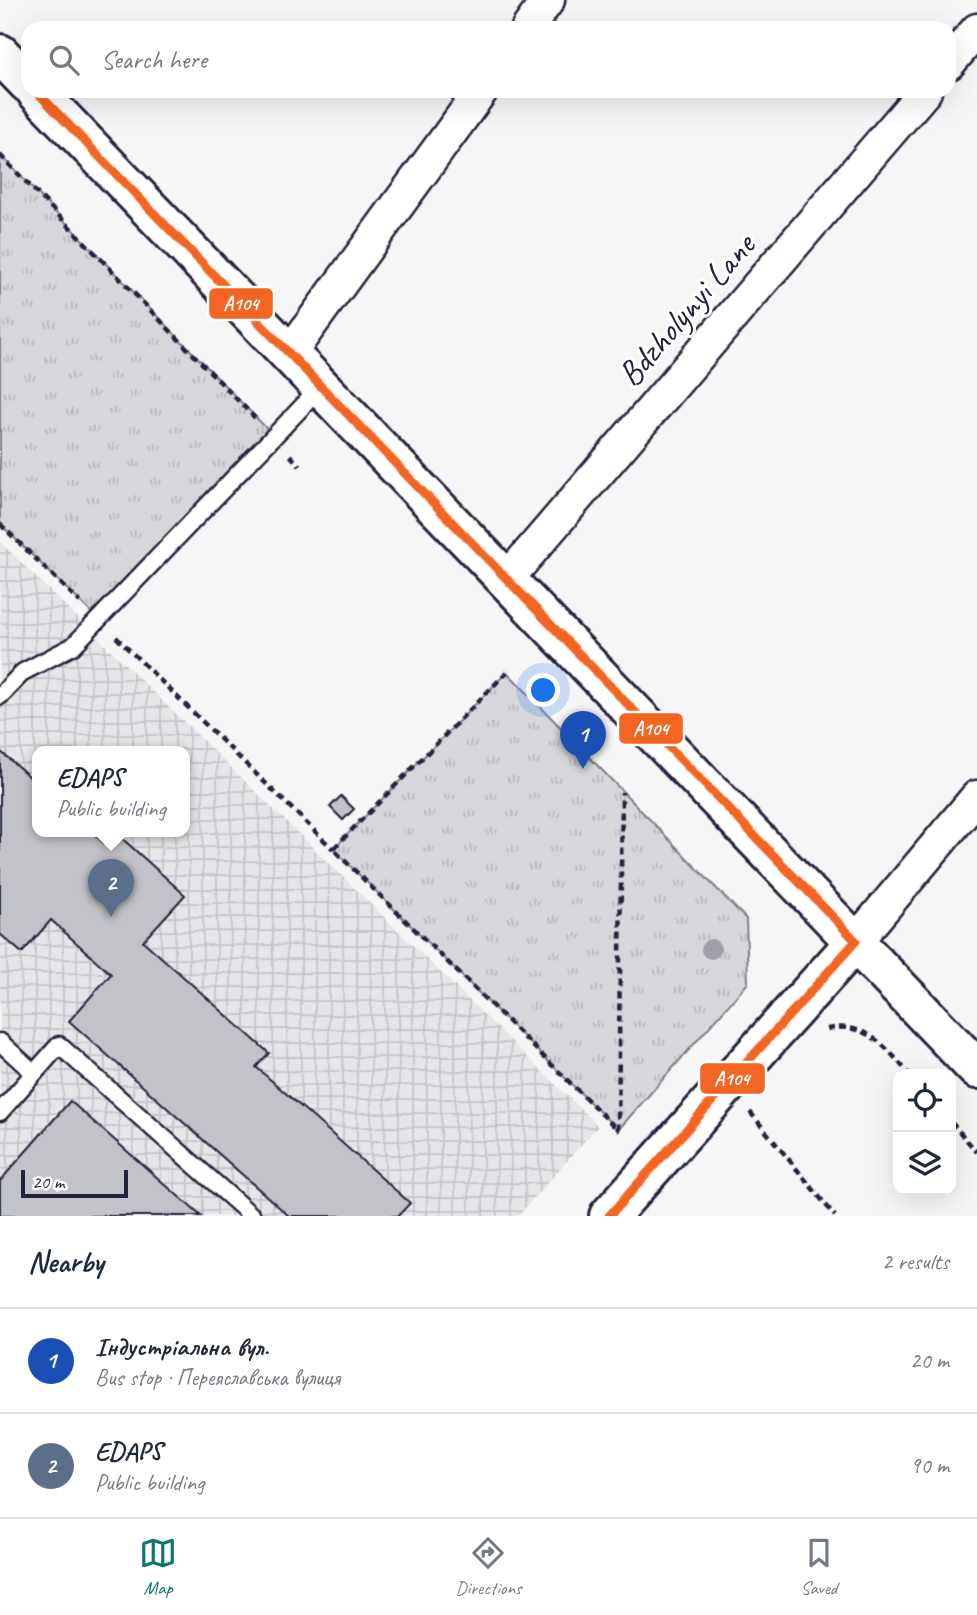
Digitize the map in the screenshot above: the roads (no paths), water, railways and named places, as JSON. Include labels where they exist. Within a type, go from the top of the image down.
[{"type":"main road","points":[[0,54],[21,76]]},
{"type":"main road","points":[[43,98],[977,1069]]},
{"type":"main road","points":[[609,1216],[856,942]]},
{"type":"street","points":[[533,21],[548,0]]},
{"type":"street","points":[[956,55],[977,30]]},
{"type":"street","points":[[289,354],[476,98]]},
{"type":"street","name":"Bdzholynyi Lane","points":[[507,579],[919,98]]},
{"type":"street","points":[[856,942],[977,797]]},
{"type":"lane","points":[[0,696],[23,672],[73,646],[321,387]]},
{"type":"lane","points":[[0,1042],[34,1073]]},
{"type":"lane","points":[[0,1112],[59,1045],[252,1216]]},
{"type":"place","name":"Індустріальна вул.","points":[[583,769]]},
{"type":"place","name":"EDAPS","points":[[111,917]]}]
